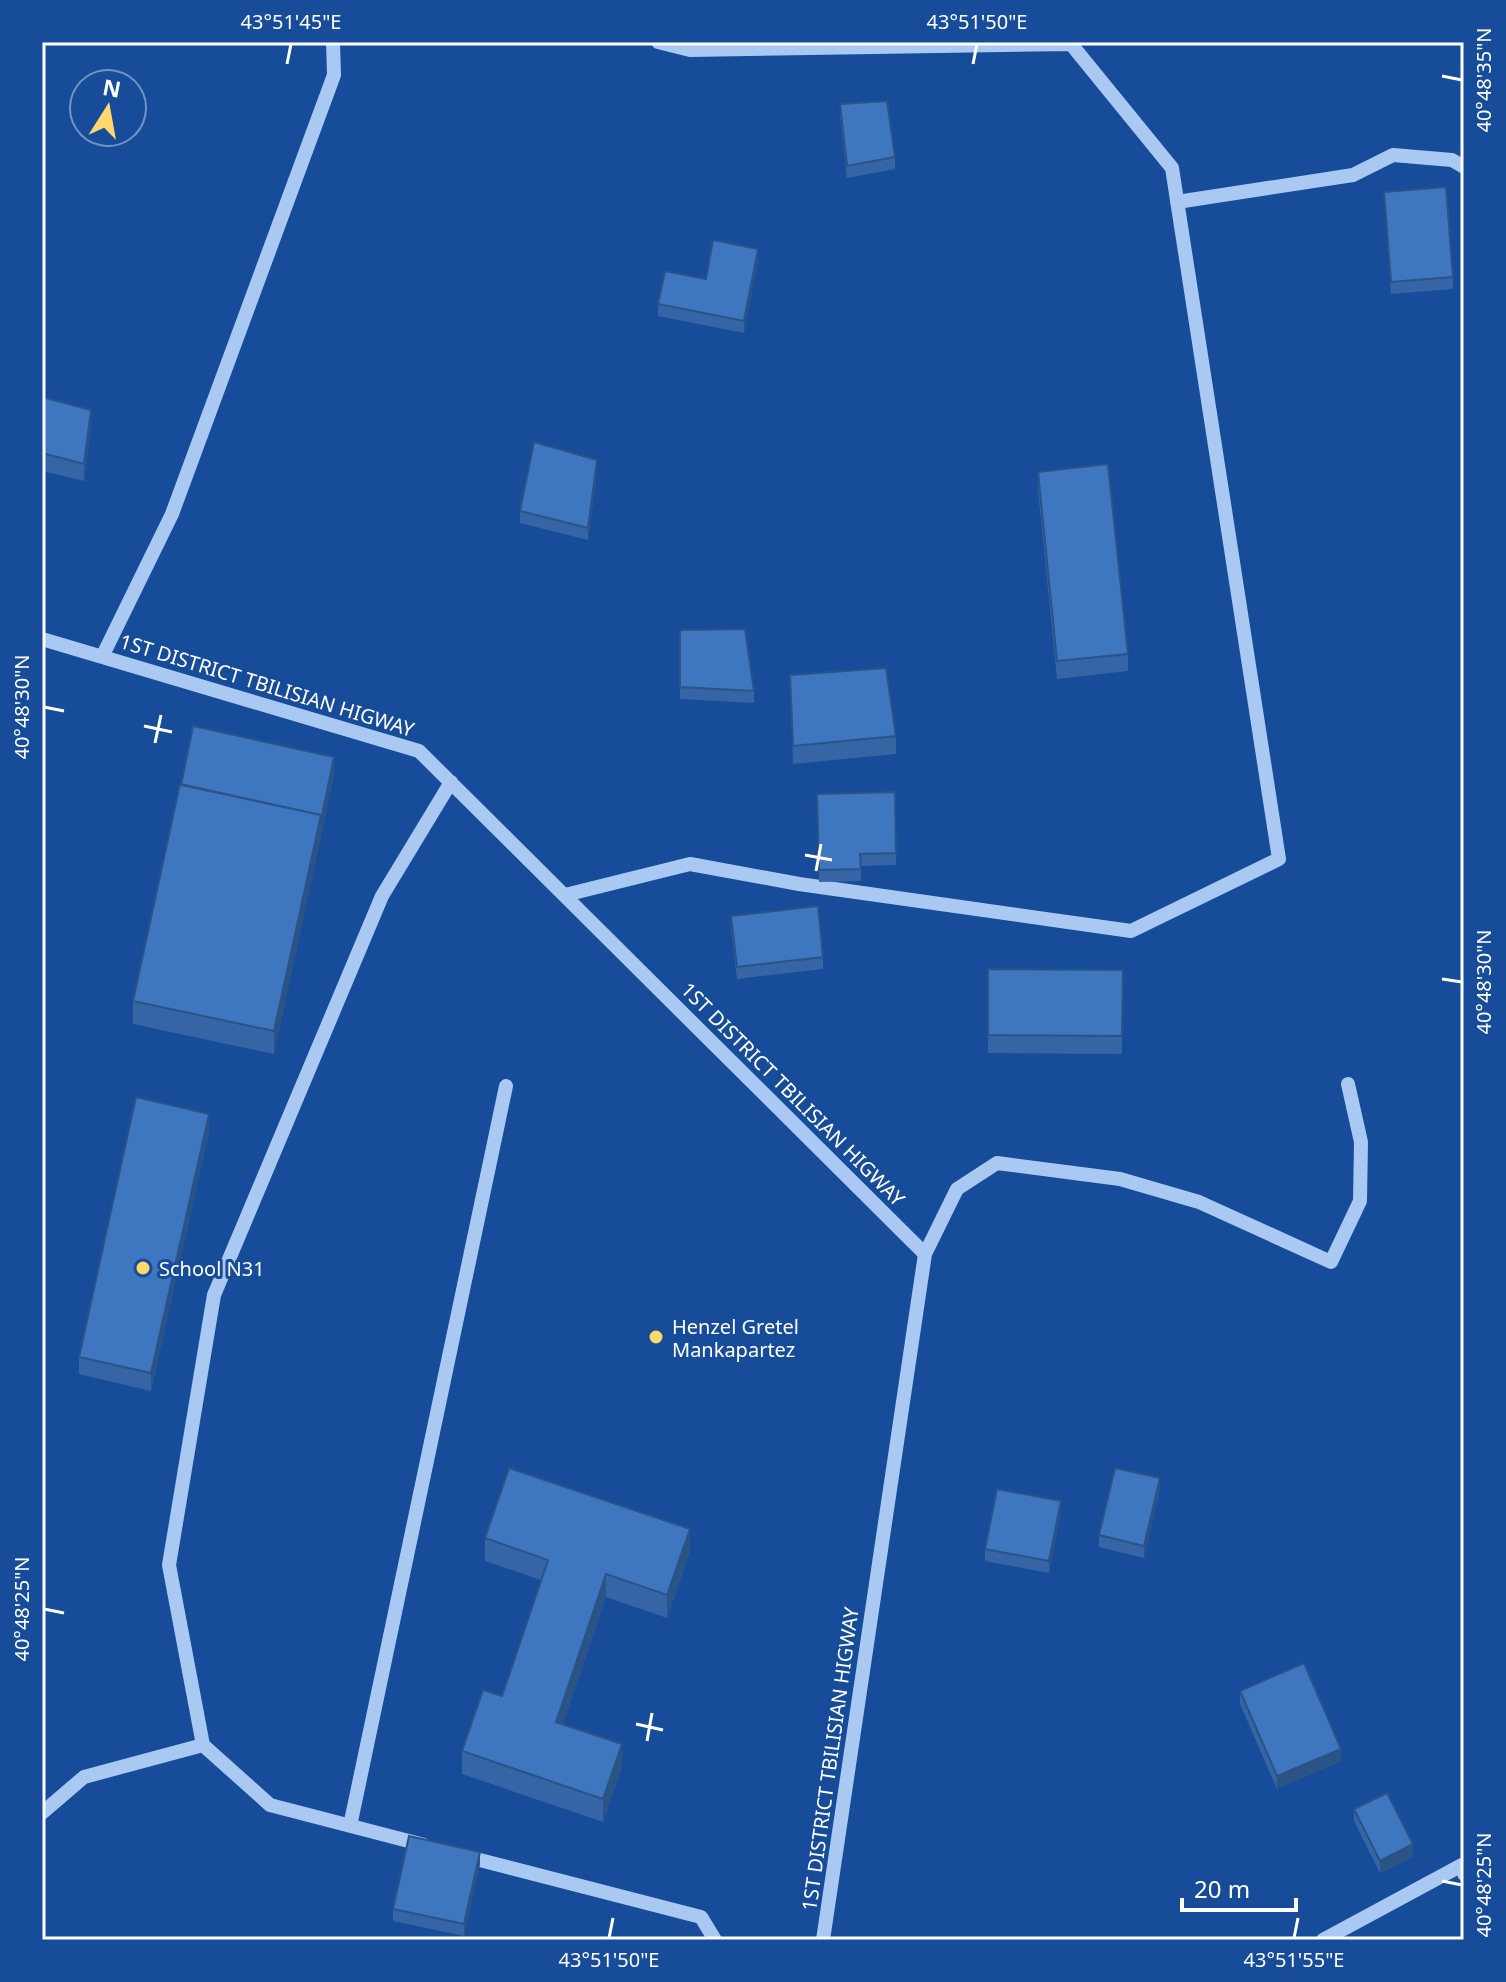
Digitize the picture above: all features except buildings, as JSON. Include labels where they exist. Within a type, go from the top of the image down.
[{"type":"street","points":[[102,657],[172,514],[334,75],[333,42]]},
{"type":"street","points":[[565,895],[690,864],[815,886],[1131,931],[1279,859],[1172,168],[1071,44],[690,50],[658,42]]},
{"type":"street","points":[[1177,202],[1353,175],[1393,155],[1452,160],[1464,167]]},
{"type":"street","name":"1ST DISTRICT TBILISIAN HIGWAY","points":[[42,639],[419,751],[925,1254],[823,1940]]},
{"type":"street","points":[[441,1850],[270,1805],[203,1745],[169,1565],[214,1295],[382,896],[451,782]]},
{"type":"street","points":[[925,1254],[957,1189],[997,1163],[1120,1179],[1199,1202],[1331,1262],[1360,1201],[1361,1142],[1348,1084]]},
{"type":"street","points":[[350,1826],[506,1086]]},
{"type":"street","points":[[42,1813],[84,1777],[203,1745]]},
{"type":"street","points":[[456,1854],[701,1917],[715,1940]]},
{"type":"street","points":[[1323,1940],[1463,1870]]},
{"type":"place","name":"School N31","points":[[143,1268]]},
{"type":"place","name":"Henzel Gretel Mankapartez","points":[[656,1337]]}]
